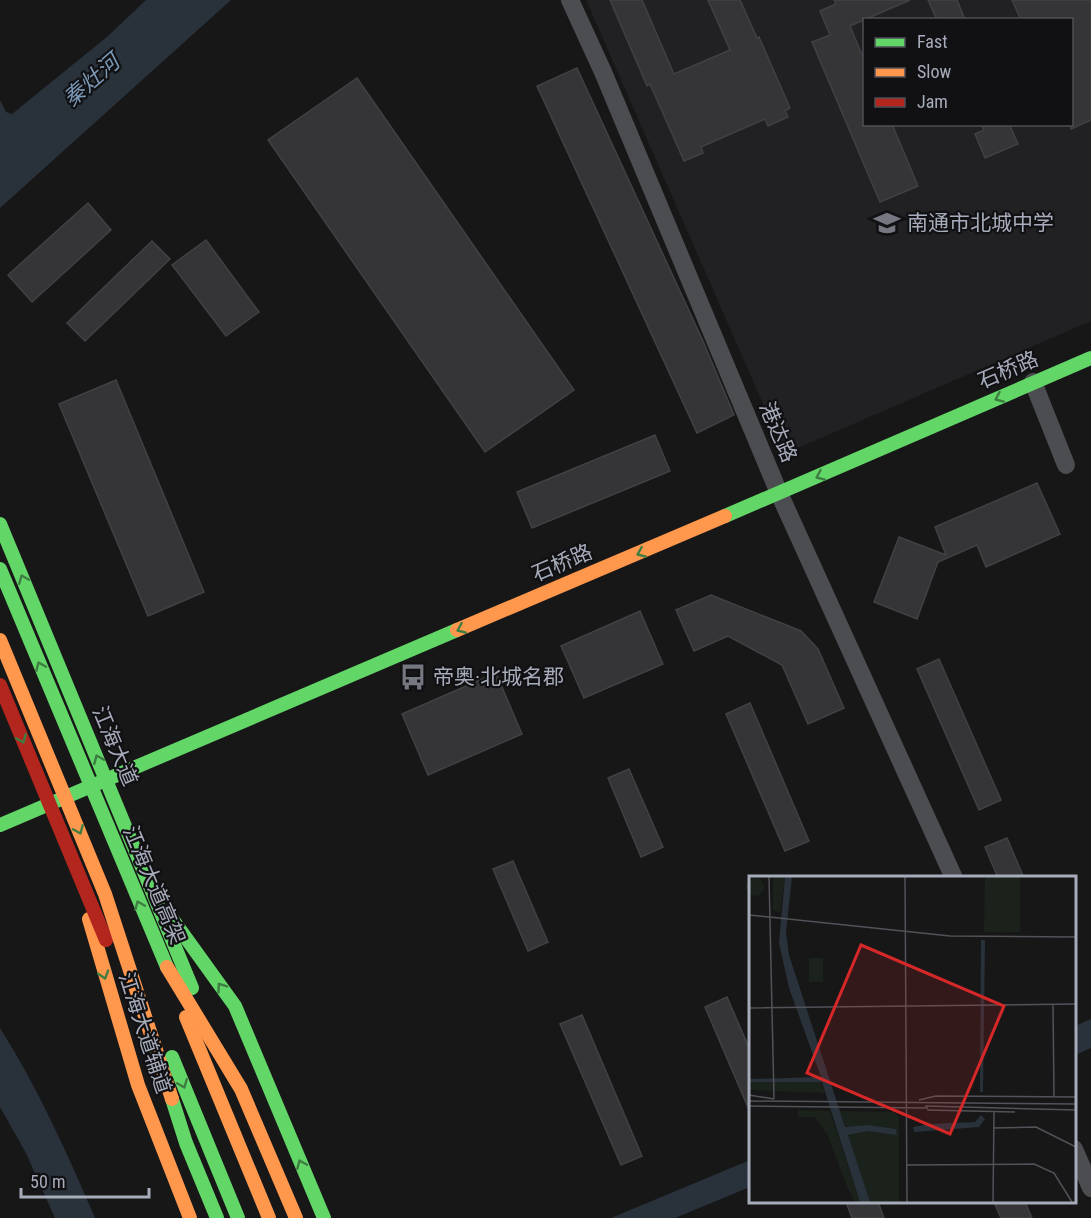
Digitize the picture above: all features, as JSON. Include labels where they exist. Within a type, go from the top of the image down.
[{"type":"main road","name":"石桥路","points":[[51,809],[106,779],[783,502],[1038,394],[1091,358]]},
{"type":"main road","name":"江海大道","points":[[0,524],[106,779],[117,790],[152,891],[286,1218]]},
{"type":"main road","name":"江海大道高架","points":[[0,569],[269,1218]]},
{"type":"main road","points":[[0,640],[238,1218]]},
{"type":"main road","points":[[0,685],[219,1218]]},
{"type":"main road","points":[[0,825],[117,790]]},
{"type":"main road","points":[[33,826],[51,809]]},
{"type":"main road","name":"江海大道辅道","points":[[72,858],[138,1085],[190,1218]]},
{"type":"main road","points":[[152,891],[235,1006],[324,1218]]},
{"type":"main road","points":[[105,894],[186,1143],[219,1218]]},
{"type":"main road","points":[[162,958],[242,1089],[296,1218]]},
{"type":"street","name":"港达路","points":[[570,0],[783,502],[953,876]]},
{"type":"street","points":[[1038,394],[1066,465]]},
{"type":"street","points":[[1076,1154],[1091,1188]]},
{"type":"shaded area","name":"南通市北城中学","points":[[586,0],[1091,0],[1091,321],[791,451],[782,447]]},
{"type":"water","name":"秦灶河","points":[[146,0],[231,0],[0,208],[0,100],[6,112],[12,114],[108,36]]},
{"type":"water","points":[[1091,1019],[1091,1048],[1076,1055],[1076,1026]]},
{"type":"water","points":[[0,1028],[63,1145],[95,1218],[55,1218],[26,1153],[0,1107]]},
{"type":"water","points":[[749,1160],[749,1187],[675,1218],[611,1218]]},
{"type":"building","points":[[610,0],[642,0],[674,74],[730,50],[708,0],[740,0],[790,108],[785,111],[788,117],[768,126],[765,119],[701,147],[703,153],[684,161],[650,84],[647,86]]},
{"type":"building","points":[[834,0],[910,0],[868,18],[863,18],[863,20],[850,26],[863,58],[863,126],[893,126],[918,186],[880,202],[812,42],[830,35],[820,11],[836,4]]},
{"type":"building","points":[[928,0],[957,0],[964,18],[936,18]]},
{"type":"building","points":[[1012,0],[1091,0],[1091,120],[1071,129],[1073,126],[1073,18],[1020,18]]},
{"type":"building","points":[[577,68],[703,341],[734,415],[697,433],[537,86]]},
{"type":"building","points":[[357,78],[574,390],[485,452],[268,140]]},
{"type":"building","points":[[982,126],[1010,126],[1018,144],[985,158],[975,134],[984,130]]},
{"type":"building","points":[[88,203],[111,230],[32,302],[8,275]]},
{"type":"building","points":[[206,240],[259,312],[226,336],[172,265]]},
{"type":"building","points":[[152,241],[170,259],[85,341],[67,323]]},
{"type":"building","points":[[116,380],[204,592],[148,616],[59,404]]},
{"type":"building","points":[[655,435],[670,471],[532,528],[517,492]]},
{"type":"building","points":[[1037,483],[1060,534],[986,567],[977,545],[938,562],[917,619],[874,602],[899,537],[946,555],[935,527]]},
{"type":"building","points":[[711,595],[801,631],[818,649],[844,708],[808,724],[782,665],[728,636],[694,651],[676,610]]},
{"type":"building","points":[[640,611],[663,664],[584,698],[561,646]]},
{"type":"building","points":[[939,659],[1001,800],[979,810],[917,669]]},
{"type":"building","points":[[496,673],[522,734],[428,775],[402,714]]},
{"type":"building","points":[[750,703],[809,841],[785,851],[726,714]]},
{"type":"building","points":[[629,769],[663,847],[641,857],[608,778]]},
{"type":"building","points":[[1007,838],[1023,876],[997,876],[985,847]]},
{"type":"building","points":[[513,861],[548,942],[528,951],[493,869]]},
{"type":"building","points":[[727,997],[749,1048],[749,1110],[705,1007]]},
{"type":"building","points":[[582,1015],[642,1156],[621,1165],[560,1024]]},
{"type":"building","points":[[846,1203],[878,1203],[884,1218],[852,1218]]},
{"type":"building","points":[[994,1203],[1025,1203],[1032,1218],[1001,1218]]},
{"type":"traffic: fast","points":[[725,516],[1091,358]]},
{"type":"traffic: fast","points":[[0,524],[192,988]]},
{"type":"traffic: fast","points":[[0,569],[167,967]]},
{"type":"traffic: fast","points":[[0,825],[457,630]]},
{"type":"traffic: fast","points":[[168,913],[235,1006],[324,1218]]},
{"type":"traffic: fast","points":[[172,1057],[238,1218]]},
{"type":"traffic: fast","points":[[172,1099],[186,1143],[217,1218]]},
{"type":"traffic: slow","points":[[457,630],[725,516]]},
{"type":"traffic: slow","points":[[0,640],[105,894],[172,1099]]},
{"type":"traffic: slow","points":[[89,919],[138,1085],[190,1218]]},
{"type":"traffic: slow","points":[[167,967],[241,1089],[296,1218]]},
{"type":"traffic: slow","points":[[186,1017],[269,1218]]},
{"type":"traffic: jam","points":[[0,685],[106,940]]},
{"type":"place","name":"南通市北城中学","points":[[887,223]]},
{"type":"place","name":"帝奥·北城名郡","points":[[413,677]]}]
